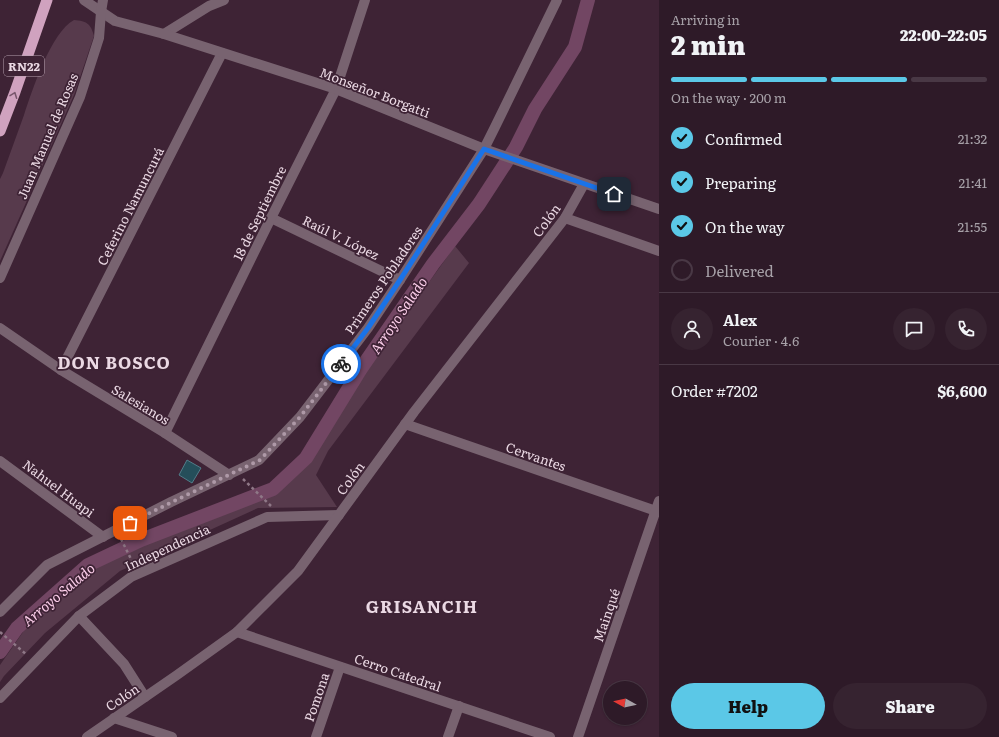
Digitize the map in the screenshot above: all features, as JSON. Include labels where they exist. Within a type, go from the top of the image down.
[{"type":"highway","name":"RN22","points":[[0,131],[47,0]]},
{"type":"street","name":"Monseñor Borgatti","points":[[84,0],[114,21],[164,34],[336,89],[484,149],[659,209]]},
{"type":"street","name":"Juan Manuel de Rosas","points":[[0,278],[80,97],[99,38],[101,12],[104,0]]},
{"type":"street","points":[[164,34],[209,6],[224,0]]},
{"type":"street","name":"18 de Septiembre","points":[[165,433],[336,89],[365,0]]},
{"type":"street","name":"Primeros Pobladores","points":[[2,607],[47,565],[172,502],[260,460],[300,417],[368,328],[484,149],[557,0]]},
{"type":"street","name":"Ceferino Namuncurá","points":[[61,370],[222,53]]},
{"type":"street","name":"Colón","points":[[86,737],[237,632],[298,571],[405,424],[565,218],[584,184]]},
{"type":"street","name":"Raúl V. López","points":[[271,218],[400,280]]},
{"type":"street","points":[[565,218],[659,251]]},
{"type":"street","name":"Salesianos","points":[[0,328],[61,370],[165,433],[229,475]]},
{"type":"street","name":"Cervantes","points":[[405,424],[658,508]]},
{"type":"street","name":"Nahuel Huapi","points":[[0,461],[103,537]]},
{"type":"street","name":"Mainqué","points":[[578,737],[658,508]]},
{"type":"street","name":"Independencia","points":[[0,698],[79,616],[131,577],[267,517],[339,515]]},
{"type":"street","points":[[79,616],[124,664],[145,697]]},
{"type":"street","name":"Cerro Catedral","points":[[237,632],[550,737]]},
{"type":"street","name":"Pomona","points":[[316,737],[340,666]]},
{"type":"street","points":[[448,737],[458,706]]},
{"type":"street","points":[[114,718],[172,737]]},
{"type":"path","points":[[251,487],[266,502]]},
{"type":"path","points":[[121,538],[130,556]]},
{"type":"path","points":[[1,632],[17,646]]},
{"type":"shaded area","points":[[74,20],[82,21],[88,24],[94,36],[74,95],[0,261],[0,179],[43,63],[58,37]]},
{"type":"shaded area","points":[[455,246],[469,263],[328,451],[316,475],[337,507],[258,508],[120,571],[45,633],[0,682],[0,665],[23,632],[73,586],[104,561],[205,519],[273,494],[296,476],[308,463],[363,374]]},
{"type":"building","points":[[187,460],[201,468],[192,483],[179,475]]},
{"type":"waterway","name":"Arroyo Salado","points":[[0,652],[17,628],[88,565],[141,540],[273,489],[306,458],[360,370],[433,264],[479,204],[516,147],[535,109],[575,47],[588,0]]},
{"type":"way so far","points":[[130,523],[260,460],[300,417],[341,364]]},
{"type":"district","name":"DON BOSCO","points":[[114,361]]},
{"type":"district","name":"GRISANCIH","points":[[422,605]]},
{"type":"route","points":[[341,364],[368,328],[400,280],[484,149],[614,194]]}]
